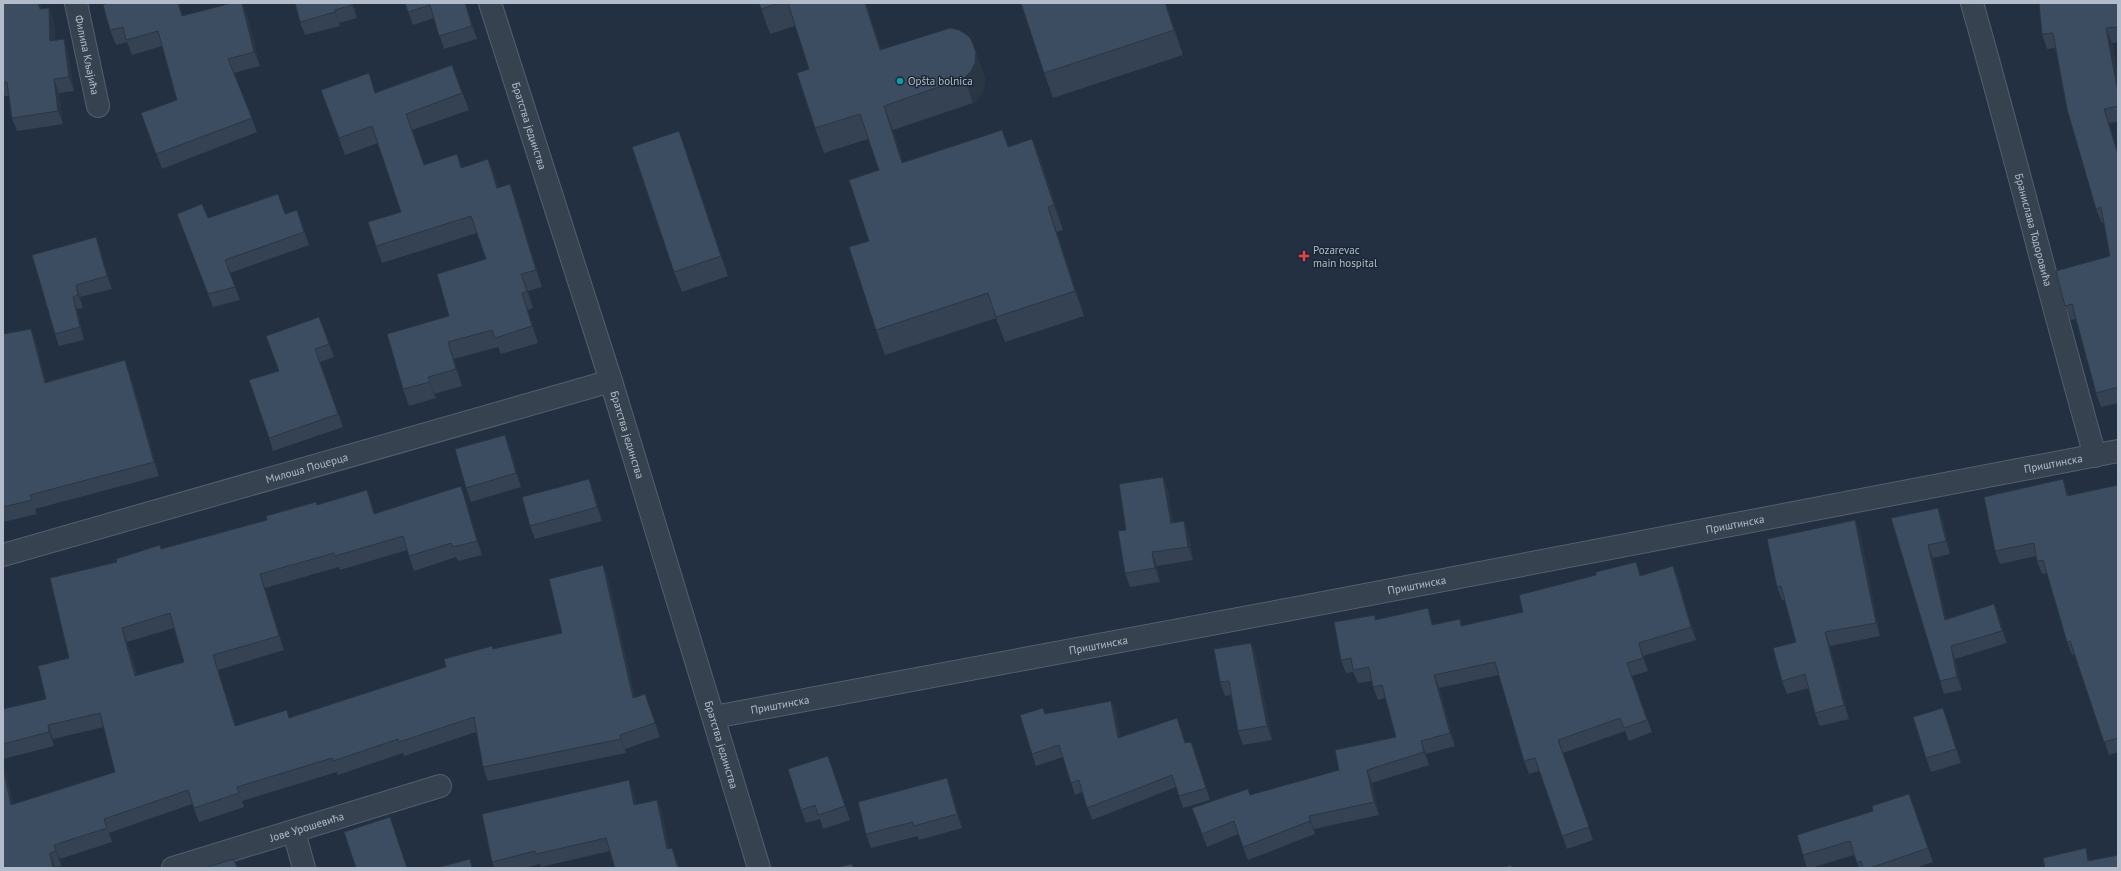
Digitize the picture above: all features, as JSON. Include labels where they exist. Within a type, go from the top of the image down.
[{"type":"street","name":"Филипа Кљајића","points":[[76,3],[98,106]]},
{"type":"street","name":"Братства јединства","points":[[490,3],[611,381],[759,868]]},
{"type":"street","name":"Бранислава Тодоровића","points":[[1972,3],[2014,152],[2060,335],[2095,456]]},
{"type":"street","name":"Милоша Поцерца","points":[[3,555],[611,381]]},
{"type":"street","name":"Приштинска","points":[[714,717],[1302,607],[2118,451]]},
{"type":"street","name":"Јове Урошевића","points":[[173,868],[440,786]]},
{"type":"street","points":[[294,832],[304,868]]},
{"type":"building","points":[[3,3],[38,3],[40,9],[49,8],[50,41],[64,39],[69,77],[54,79],[58,111],[12,118],[7,82],[3,82]]},
{"type":"building","points":[[108,3],[178,3],[182,16],[232,3],[242,3],[254,52],[228,59],[252,118],[156,154],[141,113],[177,100],[158,31],[126,40],[123,27],[110,30],[103,5]]},
{"type":"building","points":[[295,3],[351,3],[352,5],[335,10],[335,12],[300,22]]},
{"type":"building","points":[[405,3],[465,3],[472,26],[439,36],[430,5],[408,12]]},
{"type":"building","points":[[759,3],[780,3],[761,9]]},
{"type":"building","points":[[788,3],[865,3],[880,50],[950,28],[959,30],[971,39],[976,52],[975,63],[971,71],[964,78],[884,106],[902,163],[1002,130],[1008,147],[1032,139],[1054,205],[1048,207],[1075,291],[996,317],[988,293],[876,330],[849,247],[869,241],[849,180],[879,170],[860,114],[815,128],[797,73],[809,69]]},
{"type":"building","points":[[1021,3],[1165,3],[1174,30],[1044,73]]},
{"type":"building","points":[[2039,3],[2118,3],[2118,27],[2106,28],[2118,93],[2118,106],[2104,109],[2118,155],[2118,387],[2096,393],[2072,304],[2065,306],[2056,271],[2110,256],[2101,207],[2096,209],[2067,109],[2053,33],[2042,34]]},
{"type":"building","points":[[452,65],[462,93],[406,114],[424,165],[457,154],[461,168],[488,159],[497,188],[510,184],[536,270],[521,274],[527,291],[522,293],[532,326],[495,338],[492,330],[448,342],[456,369],[428,377],[430,382],[403,389],[387,334],[449,316],[437,274],[486,259],[471,216],[376,246],[368,222],[401,212],[372,126],[339,138],[321,90],[369,73],[375,93]]},
{"type":"building","points":[[679,131],[721,256],[674,272],[632,147]]},
{"type":"building","points":[[278,194],[285,214],[297,210],[304,232],[225,260],[235,287],[208,294],[177,214],[202,204],[208,218]]},
{"type":"building","points":[[96,237],[107,276],[76,285],[78,295],[73,297],[80,327],[55,334],[32,255]]},
{"type":"building","points":[[319,317],[329,344],[315,349],[338,414],[269,438],[249,380],[279,371],[266,336]]},
{"type":"building","points":[[31,329],[45,383],[125,360],[154,462],[30,495],[32,500],[3,507],[3,334]]},
{"type":"building","points":[[505,435],[516,473],[466,488],[455,449]]},
{"type":"building","points":[[1163,477],[1171,523],[1184,521],[1188,547],[1152,552],[1155,568],[1125,573],[1118,531],[1126,530],[1119,484]]},
{"type":"building","points":[[589,479],[597,507],[530,526],[522,497]]},
{"type":"building","points":[[2063,479],[2067,496],[2118,485],[2118,738],[2104,742],[2070,641],[2067,642],[2043,560],[2037,561],[2034,543],[1995,551],[1984,497]]},
{"type":"building","points":[[461,486],[477,541],[453,547],[451,543],[409,556],[403,536],[335,556],[334,553],[260,574],[279,636],[213,655],[235,726],[287,710],[289,718],[446,667],[444,659],[492,646],[493,649],[562,633],[549,579],[603,565],[633,698],[645,694],[655,723],[620,735],[621,739],[483,767],[474,717],[399,742],[398,739],[333,761],[332,758],[237,787],[239,793],[194,808],[188,790],[104,819],[107,828],[54,845],[56,851],[50,853],[53,868],[3,868],[3,768],[11,805],[115,772],[100,713],[48,725],[49,732],[3,744],[3,709],[46,699],[38,666],[69,658],[50,578],[117,562],[116,559],[160,545],[161,549],[267,520],[266,516],[316,502],[317,505],[367,490],[374,514]],"holes":[[[170,613],[184,662],[135,676],[122,628]]]},
{"type":"building","points":[[1938,508],[1946,541],[1928,545],[1945,620],[1994,604],[2002,631],[1951,646],[1957,677],[1940,681],[1891,518]]},
{"type":"building","points":[[1855,520],[1876,623],[1825,632],[1844,705],[1815,713],[1805,674],[1782,681],[1773,648],[1796,642],[1781,586],[1777,587],[1767,539]]},
{"type":"building","points":[[1636,562],[1640,576],[1673,566],[1691,627],[1639,643],[1643,658],[1627,663],[1647,720],[1624,728],[1620,718],[1558,740],[1589,827],[1562,836],[1535,758],[1524,761],[1495,662],[1434,675],[1450,733],[1421,741],[1424,752],[1367,770],[1374,802],[1309,816],[1310,821],[1243,847],[1234,821],[1202,834],[1192,808],[1248,789],[1250,795],[1339,770],[1335,750],[1396,737],[1382,685],[1373,687],[1369,667],[1353,670],[1351,658],[1341,660],[1334,622],[1375,615],[1375,620],[1428,608],[1432,625],[1460,619],[1461,626],[1523,612],[1519,595],[1596,575],[1596,572]]},
{"type":"building","points":[[1251,643],[1267,726],[1238,731],[1229,681],[1220,682],[1214,649]]},
{"type":"building","points":[[1111,701],[1118,738],[1177,718],[1185,743],[1191,742],[1206,788],[1179,796],[1172,775],[1087,808],[1079,780],[1071,783],[1059,745],[1032,754],[1020,715],[1043,708],[1045,714]]},
{"type":"building","points":[[1943,708],[1956,749],[1926,758],[1913,717]]},
{"type":"building","points":[[828,756],[845,806],[818,815],[815,805],[801,810],[788,769]]},
{"type":"building","points":[[947,778],[957,814],[914,826],[913,822],[866,834],[858,802]]},
{"type":"building","points":[[629,780],[634,805],[657,800],[667,849],[672,848],[678,868],[615,868],[606,838],[536,854],[535,851],[492,862],[482,814]]},
{"type":"building","points":[[1909,794],[1928,848],[1870,868],[1863,868],[1861,861],[1857,863],[1850,841],[1803,855],[1797,835],[1873,811],[1872,806]]},
{"type":"building","points":[[390,817],[407,868],[356,868],[344,832]]},
{"type":"building","points":[[2086,848],[2088,861],[2118,855],[2118,868],[2045,868],[2043,858]]},
{"type":"building","points":[[234,859],[237,868],[204,868]]},
{"type":"building","points":[[470,859],[472,868],[436,868]]},
{"type":"building","points":[[852,864],[853,868],[834,868]]},
{"type":"building","points":[[1511,865],[1512,868],[1503,868]]},
{"type":"place","name":"Opšta bolnica","points":[[900,81]]},
{"type":"place","name":"Pozarevac main hospital","points":[[1304,256]]}]
